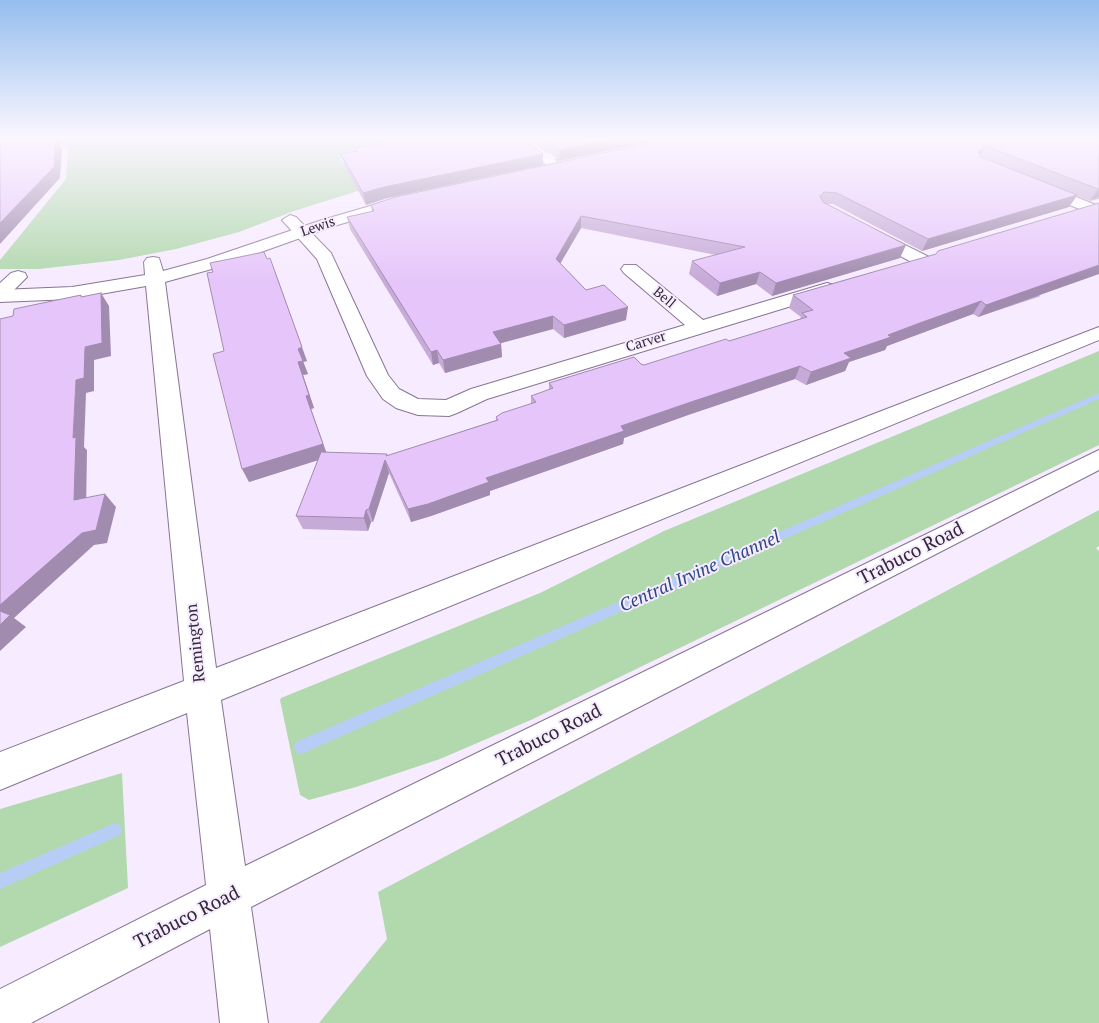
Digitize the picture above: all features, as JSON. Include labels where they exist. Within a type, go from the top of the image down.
[{"type":"street","points":[[383,191],[403,186]]},
{"type":"street","points":[[1037,186],[1095,207]]},
{"type":"street","name":"Lewis","points":[[214,246],[420,197]]},
{"type":"street","name":"Lewis","points":[[0,294],[72,292],[154,266],[214,263],[297,226],[340,203]]},
{"type":"street","points":[[1062,217],[1095,207]]},
{"type":"street","points":[[852,223],[932,258],[895,269]]},
{"type":"street","name":"Carver","points":[[297,226],[324,257],[378,376],[391,394],[404,403],[418,407],[449,408],[479,394],[848,282]]},
{"type":"street","name":"Remington","points":[[154,266],[202,690],[244,1023]]},
{"type":"street","name":"Bell","points":[[630,269],[698,326]]},
{"type":"street","points":[[0,294],[18,277]]},
{"type":"street","points":[[0,771],[1099,333]]},
{"type":"street","name":"Trabuco Road","points":[[0,1014],[1099,459]]},
{"type":"green space","points":[[61,186],[358,186],[361,190],[294,211],[239,232],[176,249],[119,260],[39,269],[0,269],[0,260]]},
{"type":"green space","points":[[1099,351],[1099,445],[533,719],[440,759],[356,787],[309,800],[300,795],[281,698],[540,593],[664,531]]},
{"type":"green space","points":[[1099,510],[1099,546],[1096,548],[1099,551],[1099,1023],[319,1023],[387,939],[378,892]]},
{"type":"green space","points":[[122,773],[128,888],[0,947],[0,809]]},
{"type":"building","points":[[0,186],[36,186],[0,223]]},
{"type":"building","points":[[359,186],[390,186],[384,187],[363,193]]},
{"type":"building","points":[[448,186],[1054,186],[1077,195],[928,239],[837,193],[824,192],[820,196],[823,202],[906,245],[776,283],[760,272],[720,283],[692,261],[745,247],[581,216],[556,259],[586,290],[604,285],[628,307],[564,325],[553,316],[493,332],[501,344],[443,360],[437,350],[431,352],[347,217],[374,211],[371,205],[395,197]]},
{"type":"building","points":[[1099,203],[1099,265],[986,305],[981,301],[917,324],[888,335],[891,337],[844,353],[851,358],[811,372],[800,366],[621,426],[624,431],[486,478],[489,482],[428,504],[408,509],[385,460],[369,509],[366,510],[364,518],[296,516],[321,452],[387,454],[386,456],[498,420],[496,417],[502,413],[536,402],[531,396],[553,388],[549,383],[634,357],[644,365],[726,339],[729,341],[807,317],[802,313],[813,310],[793,295],[936,254],[938,251]]},
{"type":"building","points":[[264,252],[267,259],[270,258],[302,347],[298,349],[303,361],[298,362],[309,395],[306,396],[323,444],[242,469],[213,354],[224,351],[207,273],[213,272],[210,263]]},
{"type":"building","points":[[101,293],[102,343],[85,347],[84,378],[76,380],[73,438],[76,437],[74,500],[105,494],[96,530],[82,533],[0,605],[0,319],[13,316],[14,309],[81,295],[81,297]]},
{"type":"building","points":[[0,611],[10,615],[0,625]]},
{"type":"waterway","name":"Central Irvine Channel","points":[[301,747],[1099,396]]},
{"type":"waterway","name":"Central Irvine Channel","points":[[0,881],[115,830]]}]
